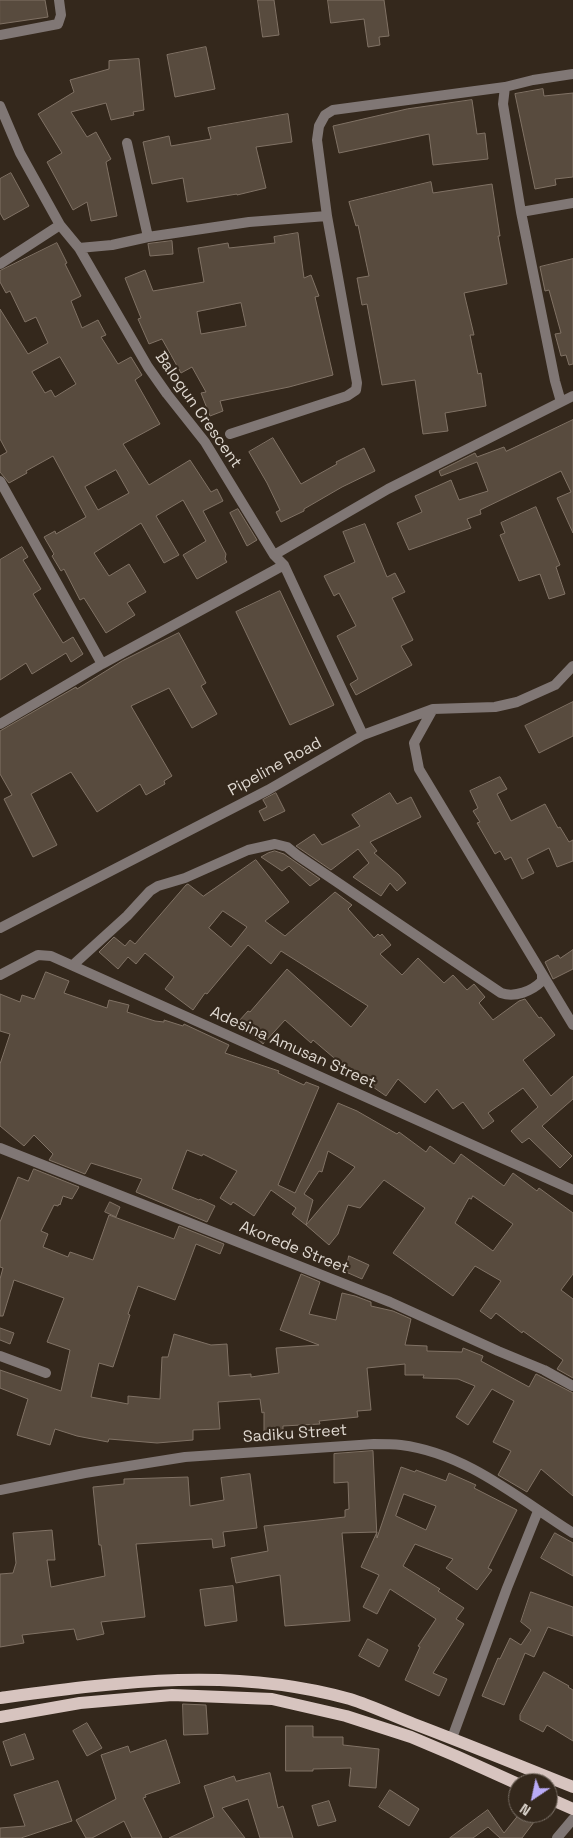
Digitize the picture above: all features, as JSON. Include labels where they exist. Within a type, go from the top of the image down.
[{"type":"main road","points":[[0,1698],[115,1683],[149,1681],[205,1678],[266,1683],[351,1700],[573,1787]]},
{"type":"main road","points":[[0,1717],[80,1704],[172,1695],[272,1699],[346,1716],[411,1737],[508,1780]]},
{"type":"main road","points":[[558,1802],[573,1809]]},
{"type":"street","points":[[0,36],[58,24],[61,15],[59,0]]},
{"type":"street","points":[[230,434],[347,396],[356,390],[357,383],[326,216],[317,140],[319,126],[325,115],[333,110],[505,87],[533,80],[573,74]]},
{"type":"street","points":[[505,87],[503,104],[521,212],[555,381],[561,402]]},
{"type":"street","name":"Balogun Crescent","points":[[0,106],[20,153],[60,225],[80,248],[148,367],[205,442],[274,555],[284,565],[363,735]]},
{"type":"street","points":[[127,143],[148,237]]},
{"type":"street","points":[[521,212],[573,203]]},
{"type":"street","points":[[80,248],[112,245],[148,237],[258,221],[326,216]]},
{"type":"street","points":[[0,264],[60,225]]},
{"type":"street","points":[[274,555],[388,489],[573,396]]},
{"type":"street","points":[[0,481],[102,664]]},
{"type":"street","points":[[0,724],[102,664],[284,565]]},
{"type":"street","name":"Pipeline Road","points":[[0,928],[268,790],[363,735],[432,709],[495,707],[518,702],[556,685],[573,666]]},
{"type":"street","points":[[432,709],[414,743],[419,769],[573,1025]]},
{"type":"street","points":[[73,965],[150,891],[158,886],[185,878],[248,850],[275,844],[287,847],[501,993],[513,996],[531,990],[542,980],[542,974]]},
{"type":"street","name":"Adesina Amusan Street","points":[[0,975],[38,955],[52,956],[573,1190]]},
{"type":"street","name":"Akorede Street","points":[[0,1148],[390,1302],[544,1370],[573,1386]]},
{"type":"street","points":[[0,1356],[46,1373]]},
{"type":"street","name":"Sadiku Street","points":[[0,1490],[84,1473],[185,1457],[374,1444],[401,1445],[433,1452],[459,1462],[496,1482],[573,1533]]},
{"type":"street","points":[[452,1738],[507,1588],[538,1511]]},
{"type":"street","points":[[557,1838],[573,1819]]},
{"type":"building","points":[[0,0],[45,0],[48,17],[0,24]]},
{"type":"building","points":[[258,0],[274,0],[279,35],[263,37]]},
{"type":"building","points":[[328,0],[384,0],[389,36],[379,37],[380,45],[368,47],[364,19],[331,23]]},
{"type":"building","points":[[206,47],[215,89],[175,97],[167,55]]},
{"type":"building","points":[[139,59],[144,110],[133,112],[134,115],[111,120],[106,103],[71,112],[87,137],[96,132],[111,159],[106,162],[117,216],[91,221],[87,202],[73,210],[47,162],[62,153],[38,114],[74,92],[70,80],[109,69],[109,61]]},
{"type":"building","points":[[543,89],[544,96],[573,93],[573,177],[555,179],[556,185],[535,189],[515,94]]},
{"type":"building","points":[[472,100],[477,134],[485,133],[488,159],[433,165],[429,134],[339,153],[333,126],[407,109]]},
{"type":"building","points":[[288,114],[292,142],[256,147],[266,188],[237,195],[187,202],[183,178],[152,184],[143,142],[169,136],[171,146],[211,139],[208,128]]},
{"type":"building","points":[[11,173],[29,206],[4,220],[0,213],[0,179]]},
{"type":"building","points":[[431,182],[433,193],[492,184],[500,236],[498,236],[507,284],[464,293],[474,335],[470,335],[478,374],[481,373],[486,406],[445,413],[448,431],[423,434],[415,380],[382,385],[367,304],[362,305],[357,278],[369,276],[358,225],[356,226],[349,202]]},
{"type":"building","points":[[298,233],[304,278],[311,275],[319,296],[315,297],[333,375],[289,387],[220,401],[223,411],[210,416],[201,393],[206,392],[192,367],[181,373],[162,339],[149,344],[138,319],[141,318],[125,278],[145,270],[153,291],[204,282],[198,248],[228,243],[229,248],[275,243],[274,237]],"holes":[[[241,303],[246,326],[201,334],[197,312]]]},
{"type":"building","points":[[172,241],[173,254],[150,256],[148,244]]},
{"type":"building","points":[[57,243],[81,296],[71,301],[82,328],[98,320],[106,335],[101,337],[118,364],[131,357],[142,375],[135,380],[160,424],[123,444],[149,485],[190,460],[211,492],[217,489],[223,501],[203,511],[226,554],[225,559],[227,562],[197,579],[183,555],[206,541],[183,500],[156,516],[179,555],[164,563],[141,523],[94,553],[109,576],[129,564],[146,592],[127,603],[135,615],[106,633],[84,598],[80,600],[64,569],[61,571],[44,537],[55,531],[56,534],[86,517],[53,456],[9,483],[0,472],[0,456],[7,452],[0,439],[0,309],[28,354],[48,343],[36,317],[25,322],[10,291],[6,293],[0,282],[0,271]],"holes":[[[60,357],[76,384],[55,397],[51,390],[45,393],[32,372]],[[116,470],[129,493],[98,510],[85,487]]]},
{"type":"building","points":[[573,259],[573,364],[569,365],[566,355],[561,356],[555,334],[561,333],[549,290],[545,291],[540,267]]},
{"type":"building","points":[[573,420],[573,533],[557,498],[571,492],[561,471],[480,510],[481,514],[467,519],[471,528],[409,550],[397,523],[422,512],[415,496],[451,480],[459,500],[488,491],[477,462],[441,476],[439,471],[475,453],[477,457],[504,447],[506,451]]},
{"type":"building","points":[[273,438],[301,484],[337,464],[336,462],[364,448],[375,471],[342,487],[304,509],[304,511],[281,522],[276,512],[280,510],[249,452]]},
{"type":"building","points":[[536,507],[560,565],[556,567],[565,594],[549,599],[540,574],[519,581],[500,535],[505,533],[501,523]]},
{"type":"building","points":[[238,509],[257,540],[247,546],[230,513]]},
{"type":"building","points":[[365,524],[387,577],[395,573],[405,592],[392,598],[413,640],[401,646],[412,665],[356,695],[350,684],[358,679],[337,636],[356,626],[339,593],[334,596],[324,576],[355,562],[343,532]]},
{"type":"building","points":[[22,547],[28,557],[23,560],[41,589],[33,594],[63,643],[73,637],[83,654],[71,662],[66,653],[32,674],[26,663],[0,680],[0,560]]},
{"type":"building","points":[[280,591],[334,705],[290,725],[236,612]]},
{"type":"building","points":[[179,633],[206,683],[201,686],[217,714],[192,728],[169,688],[131,706],[172,776],[164,781],[165,784],[146,795],[140,784],[97,812],[71,772],[31,794],[57,845],[33,857],[4,799],[12,795],[0,774],[0,731],[76,687],[77,689],[122,661]]},
{"type":"building","points":[[573,702],[573,736],[539,753],[525,726]]},
{"type":"building","points":[[500,777],[507,789],[497,794],[511,821],[545,804],[558,828],[560,827],[569,842],[573,840],[573,861],[557,867],[549,848],[527,859],[534,873],[522,879],[511,857],[505,860],[500,851],[495,854],[477,823],[480,822],[473,811],[478,808],[470,791]]},
{"type":"building","points":[[276,793],[285,811],[264,821],[259,811],[267,807],[263,800]]},
{"type":"building","points":[[390,793],[397,804],[411,797],[421,817],[370,842],[377,851],[374,853],[406,883],[397,891],[390,883],[381,896],[353,877],[369,863],[358,849],[331,870],[296,846],[314,834],[322,845],[360,826],[352,815]]},
{"type":"building","points":[[275,851],[284,854],[320,879],[310,886],[289,866],[282,871],[261,857]]},
{"type":"building","points":[[256,860],[289,902],[265,921],[285,936],[335,892],[352,905],[348,909],[374,938],[378,934],[380,936],[382,934],[391,945],[380,954],[402,975],[418,958],[444,983],[453,975],[467,990],[474,984],[485,997],[479,1003],[493,1020],[519,1001],[525,999],[555,1035],[523,1060],[551,1096],[573,1076],[573,1099],[542,1126],[572,1156],[560,1168],[529,1138],[522,1143],[511,1131],[538,1107],[523,1088],[488,1113],[494,1121],[483,1129],[463,1102],[453,1109],[437,1089],[425,1103],[398,1079],[386,1096],[347,1069],[313,1040],[311,1043],[285,1020],[263,1044],[238,1022],[248,1011],[250,1012],[287,969],[351,1027],[368,1006],[281,951],[271,964],[248,945],[207,994],[205,993],[193,1010],[165,989],[174,977],[145,953],[136,964],[128,957],[118,969],[99,952],[114,937],[125,946],[130,940],[135,944],[186,885],[188,884],[203,896]],"holes":[[[223,911],[247,927],[231,947],[209,928]]]},
{"type":"building","points":[[573,950],[573,969],[553,979],[545,962],[558,955],[560,958]]},
{"type":"building","points":[[46,972],[69,981],[64,993],[107,1008],[109,1000],[129,1005],[127,1012],[155,1021],[164,1022],[164,1020],[183,1026],[184,1024],[229,1045],[225,1053],[279,1071],[278,1073],[304,1085],[306,1082],[319,1087],[278,1185],[295,1193],[338,1103],[357,1111],[397,1134],[399,1132],[426,1152],[430,1146],[454,1164],[461,1154],[504,1186],[513,1173],[537,1191],[539,1188],[573,1213],[573,1274],[561,1290],[573,1299],[573,1378],[557,1369],[563,1360],[523,1331],[522,1333],[496,1313],[491,1319],[480,1311],[501,1281],[475,1266],[453,1296],[393,1253],[425,1208],[384,1180],[360,1208],[348,1205],[338,1234],[329,1245],[292,1214],[296,1208],[271,1190],[254,1216],[233,1202],[231,1205],[220,1198],[237,1171],[203,1154],[202,1156],[187,1150],[172,1189],[215,1206],[207,1222],[136,1192],[142,1179],[91,1163],[85,1174],[49,1160],[53,1154],[34,1135],[24,1146],[0,1126],[0,1064],[10,1034],[0,1031],[0,994],[20,1002],[22,995],[34,999]],"holes":[[[328,1151],[355,1167],[306,1225],[313,1200],[304,1194],[319,1171],[322,1172]],[[473,1196],[513,1224],[493,1251],[455,1223],[469,1198],[471,1199]]]},
{"type":"building","points":[[34,1169],[79,1187],[72,1199],[63,1196],[60,1205],[54,1205],[41,1231],[48,1234],[43,1247],[68,1257],[70,1252],[93,1260],[109,1215],[174,1239],[179,1226],[224,1244],[220,1254],[196,1244],[175,1300],[138,1286],[113,1367],[99,1363],[91,1397],[128,1404],[128,1396],[160,1399],[162,1357],[168,1357],[174,1334],[211,1345],[227,1344],[229,1376],[251,1374],[251,1377],[279,1373],[276,1348],[319,1345],[280,1330],[301,1274],[320,1282],[309,1314],[336,1320],[342,1293],[355,1296],[371,1302],[371,1306],[393,1311],[411,1319],[405,1345],[427,1346],[427,1351],[462,1352],[463,1348],[483,1356],[481,1361],[529,1387],[536,1374],[573,1393],[573,1496],[541,1469],[527,1492],[498,1475],[511,1451],[493,1442],[514,1401],[492,1389],[468,1425],[456,1417],[475,1386],[458,1379],[423,1378],[424,1375],[405,1375],[405,1364],[367,1368],[371,1410],[357,1411],[358,1417],[319,1421],[320,1424],[283,1426],[283,1432],[264,1432],[264,1412],[262,1413],[260,1399],[218,1402],[220,1429],[193,1430],[193,1440],[157,1443],[109,1439],[108,1442],[77,1436],[55,1429],[50,1445],[17,1435],[28,1399],[0,1388],[0,1370],[61,1391],[70,1350],[47,1342],[64,1298],[14,1280],[3,1316],[0,1316],[0,1279],[3,1268],[0,1267],[0,1222],[18,1177],[28,1181]]},
{"type":"building","points":[[110,1202],[120,1207],[116,1217],[105,1212]]},
{"type":"building","points":[[349,1256],[369,1265],[362,1279],[346,1272]]},
{"type":"building","points":[[0,1328],[14,1333],[10,1344],[0,1340]]},
{"type":"building","points":[[373,1451],[377,1532],[342,1533],[350,1621],[285,1626],[280,1575],[236,1583],[231,1558],[268,1551],[264,1526],[345,1517],[345,1510],[349,1509],[348,1482],[334,1483],[334,1454]]},
{"type":"building","points":[[401,1467],[415,1472],[416,1470],[446,1481],[449,1473],[476,1485],[474,1488],[517,1510],[488,1568],[492,1570],[477,1590],[446,1568],[453,1559],[415,1544],[403,1566],[440,1589],[438,1591],[464,1608],[456,1619],[464,1624],[433,1673],[447,1679],[439,1696],[405,1680],[420,1647],[418,1646],[436,1619],[390,1589],[377,1614],[363,1607],[379,1575],[361,1567],[377,1533],[377,1538]],"holes":[[[404,1494],[436,1506],[426,1530],[396,1516]]]},
{"type":"building","points":[[250,1474],[257,1528],[223,1532],[225,1546],[213,1548],[212,1539],[136,1544],[145,1617],[101,1622],[104,1634],[77,1640],[74,1629],[22,1635],[24,1643],[0,1647],[0,1574],[13,1573],[16,1563],[13,1533],[52,1530],[55,1560],[47,1560],[51,1587],[105,1576],[101,1545],[99,1545],[93,1487],[124,1484],[124,1479],[188,1477],[190,1506],[224,1500],[221,1478]]},
{"type":"building","points":[[555,1533],[573,1543],[573,1576],[541,1558]]},
{"type":"building","points":[[233,1586],[237,1621],[205,1626],[200,1590]]},
{"type":"building","points":[[531,1592],[573,1607],[573,1636],[548,1627],[534,1657],[525,1653],[504,1705],[482,1696],[498,1658],[500,1659],[510,1638],[521,1645],[531,1630],[521,1622]]},
{"type":"building","points":[[368,1639],[388,1650],[379,1667],[359,1656]]},
{"type":"building","points":[[544,1672],[573,1690],[573,1741],[547,1725],[543,1732],[520,1720],[520,1715]]},
{"type":"building","points":[[183,1704],[206,1705],[208,1734],[184,1735]]},
{"type":"building","points":[[87,1723],[102,1748],[87,1756],[73,1731]]},
{"type":"building","points":[[286,1726],[313,1726],[313,1737],[343,1737],[343,1745],[379,1749],[376,1788],[349,1786],[351,1768],[286,1771]]},
{"type":"building","points":[[25,1734],[34,1759],[11,1766],[3,1742]]},
{"type":"building","points":[[166,1740],[180,1783],[145,1795],[146,1797],[143,1798],[162,1838],[132,1838],[124,1821],[92,1838],[86,1838],[76,1820],[116,1799],[101,1755],[128,1746],[130,1752]]},
{"type":"building","points":[[270,1773],[278,1808],[283,1806],[293,1838],[260,1838],[248,1799],[222,1808],[245,1838],[169,1838],[214,1817],[204,1786],[234,1776],[236,1781]]},
{"type":"building","points":[[58,1781],[72,1821],[21,1838],[0,1838],[0,1828],[25,1826],[14,1795]]},
{"type":"building","points":[[390,1790],[419,1809],[409,1826],[379,1807]]},
{"type":"building","points":[[329,1801],[336,1821],[318,1826],[312,1806]]},
{"type":"building","points":[[488,1810],[504,1833],[512,1823],[533,1823],[522,1838],[500,1838],[488,1827],[473,1838],[450,1838]]}]
